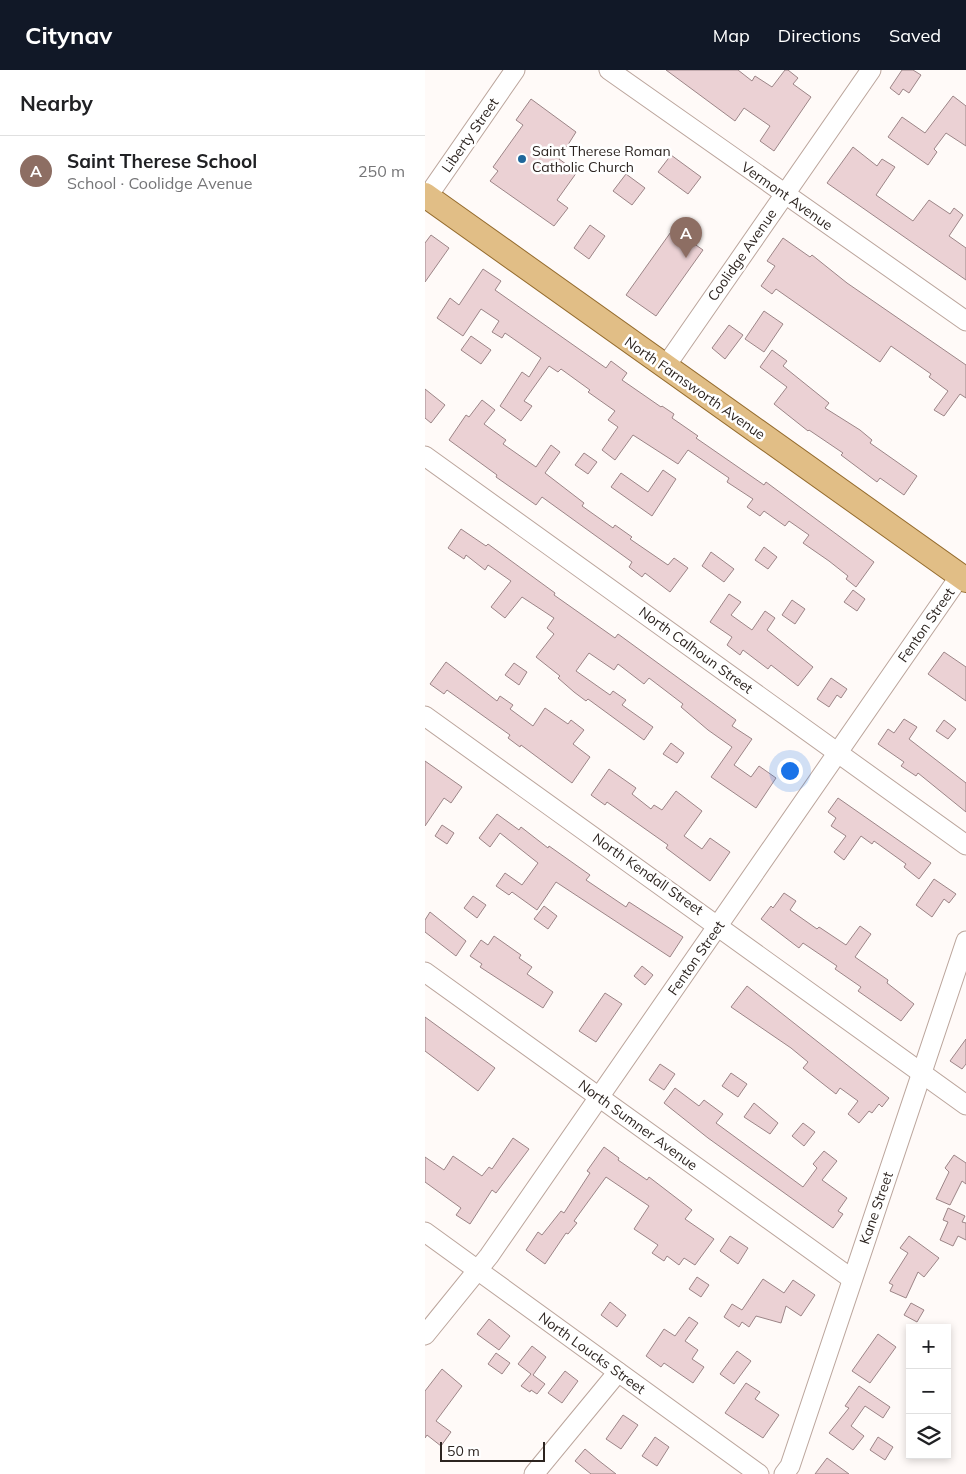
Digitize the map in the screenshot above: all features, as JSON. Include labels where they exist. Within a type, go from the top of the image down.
[{"type":"main road","name":"North Farnsworth Avenue","points":[[426,197],[963,578]]},
{"type":"street","name":"Liberty Street","points":[[426,197],[515,70]]},
{"type":"street","name":"Vermont Avenue","points":[[609,70],[966,322]]},
{"type":"street","name":"Coolidge Avenue","points":[[665,367],[871,70]]},
{"type":"street","name":"North Calhoun Street","points":[[425,456],[966,845]]},
{"type":"street","name":"Fenton Street","points":[[425,1335],[478,1271],[838,752],[963,578]]},
{"type":"street","name":"North Kendall Street","points":[[425,716],[719,925],[966,1105]]},
{"type":"street","name":"Kane Street","points":[[784,1474],[790,1466],[966,941]]},
{"type":"street","name":"North Sumner Avenue","points":[[425,972],[852,1278]]},
{"type":"street","name":"North Loucks Street","points":[[425,1232],[759,1474]]},
{"type":"street","points":[[534,1474],[618,1372]]},
{"type":"building","points":[[666,70],[738,70],[752,81],[755,76],[772,87],[785,70],[788,70],[798,78],[793,84],[811,97],[774,151],[760,141],[770,126],[744,108],[735,121]]},
{"type":"building","points":[[902,70],[913,70],[921,75],[909,93],[903,89],[899,95],[890,88]]},
{"type":"building","points":[[953,96],[966,106],[966,146],[946,133],[934,149],[937,152],[928,165],[888,137],[902,117],[925,133]]},
{"type":"building","points":[[531,99],[576,132],[559,159],[577,172],[557,200],[568,208],[554,226],[490,181],[498,171],[493,167],[523,125],[516,120]]},
{"type":"building","points":[[853,147],[877,166],[882,159],[895,167],[876,195],[913,221],[929,200],[950,214],[954,208],[963,215],[949,236],[966,248],[966,280],[827,183]]},
{"type":"building","points":[[671,155],[701,177],[688,194],[658,172]]},
{"type":"building","points":[[626,174],[645,188],[632,205],[613,191]]},
{"type":"building","points":[[590,225],[605,236],[589,259],[574,248]]},
{"type":"building","points":[[673,229],[703,250],[656,316],[626,295]]},
{"type":"building","points":[[431,235],[449,248],[425,282],[425,243]]},
{"type":"building","points":[[783,238],[810,257],[812,255],[847,283],[966,365],[966,398],[960,394],[944,416],[934,410],[948,391],[929,377],[931,374],[891,346],[880,362],[776,289],[772,294],[761,286],[775,266],[767,261]]},
{"type":"building","points":[[483,269],[501,281],[495,290],[606,368],[611,361],[627,373],[622,380],[674,414],[672,418],[698,436],[696,438],[764,485],[766,482],[874,562],[856,587],[846,579],[848,576],[803,543],[809,535],[789,521],[785,526],[764,511],[760,516],[747,507],[753,499],[727,482],[729,478],[688,450],[678,464],[633,435],[615,460],[602,450],[618,427],[608,420],[615,411],[588,392],[590,390],[561,369],[558,372],[549,366],[524,401],[532,406],[521,421],[500,406],[522,372],[529,377],[541,358],[505,333],[502,338],[492,332],[499,321],[481,309],[463,336],[437,318],[450,298],[459,305]]},
{"type":"building","points":[[764,311],[783,324],[764,352],[745,339]]},
{"type":"building","points":[[729,325],[743,335],[725,359],[712,348]]},
{"type":"building","points":[[471,336],[491,350],[481,364],[461,350]]},
{"type":"building","points":[[772,350],[787,361],[783,366],[829,403],[825,408],[860,430],[872,440],[870,443],[917,476],[904,495],[880,478],[877,482],[841,455],[843,453],[808,431],[774,404],[787,387],[760,367]]},
{"type":"building","points":[[425,389],[445,405],[431,423],[425,418]]},
{"type":"building","points":[[482,400],[495,410],[484,424],[506,440],[503,444],[536,467],[551,445],[560,452],[545,473],[584,503],[582,506],[613,528],[615,525],[632,537],[630,539],[668,565],[674,558],[688,568],[670,592],[645,573],[642,577],[629,567],[632,562],[542,497],[536,505],[496,477],[497,475],[449,440],[466,415],[469,417]]},
{"type":"building","points":[[584,453],[597,462],[588,474],[575,465]]},
{"type":"building","points":[[663,470],[676,479],[652,516],[611,487],[621,473],[648,492]]},
{"type":"building","points":[[461,529],[486,546],[488,544],[555,593],[554,595],[615,638],[618,634],[736,720],[732,726],[752,739],[734,765],[751,777],[759,766],[776,778],[756,808],[711,777],[732,747],[708,730],[681,707],[683,704],[649,678],[644,684],[618,664],[614,670],[589,653],[576,671],[610,695],[613,691],[626,700],[622,705],[653,727],[644,740],[588,699],[586,701],[558,678],[560,676],[536,657],[554,634],[547,628],[554,618],[522,597],[505,618],[491,607],[511,581],[488,565],[485,570],[466,555],[464,559],[448,548]]},
{"type":"building","points":[[764,547],[777,557],[768,569],[755,560]]},
{"type":"building","points":[[711,552],[734,569],[724,582],[702,566]]},
{"type":"building","points":[[853,590],[865,599],[857,611],[844,602]]},
{"type":"building","points":[[729,594],[741,602],[731,615],[752,630],[765,611],[775,618],[767,630],[813,667],[798,686],[771,665],[768,669],[743,650],[740,655],[727,645],[732,637],[710,622]]},
{"type":"building","points":[[792,600],[805,609],[795,624],[782,615]]},
{"type":"building","points":[[944,652],[966,667],[966,701],[928,674]]},
{"type":"building","points":[[446,662],[497,701],[500,696],[513,705],[510,709],[533,726],[545,708],[568,724],[571,720],[584,730],[573,744],[590,757],[572,783],[521,745],[520,747],[508,738],[510,735],[447,690],[444,694],[430,684]]},
{"type":"building","points":[[514,663],[527,672],[519,685],[505,675]]},
{"type":"building","points":[[831,678],[847,689],[841,698],[837,695],[829,707],[817,699]]},
{"type":"building","points":[[904,719],[917,727],[909,739],[966,783],[966,812],[918,773],[916,776],[901,766],[904,762],[878,744],[888,729],[894,733]]},
{"type":"building","points":[[944,720],[956,729],[948,739],[936,731]]},
{"type":"building","points":[[671,743],[684,753],[677,763],[663,754]]},
{"type":"building","points":[[425,761],[462,787],[451,803],[444,798],[425,826]]},
{"type":"building","points":[[609,769],[636,788],[632,794],[651,809],[654,805],[662,810],[676,791],[702,811],[684,836],[702,849],[710,838],[730,852],[710,881],[666,848],[668,845],[607,802],[605,805],[591,795]]},
{"type":"building","points":[[838,798],[931,863],[919,879],[904,867],[906,864],[874,841],[872,844],[861,836],[844,860],[834,852],[846,836],[831,826],[836,818],[828,812]]},
{"type":"building","points":[[497,814],[519,830],[521,827],[548,848],[549,846],[590,875],[586,880],[626,907],[629,902],[683,937],[670,957],[556,882],[537,910],[512,892],[509,895],[496,886],[505,873],[522,885],[538,863],[500,833],[490,847],[479,838]]},
{"type":"building","points":[[442,825],[454,833],[447,844],[435,836]]},
{"type":"building","points":[[934,879],[956,894],[949,903],[944,899],[932,917],[916,905]]},
{"type":"building","points":[[784,893],[796,901],[790,910],[817,929],[819,927],[846,945],[860,926],[871,934],[855,957],[888,980],[887,983],[914,1004],[901,1021],[858,991],[861,987],[835,969],[837,966],[803,943],[799,948],[761,919],[771,906],[773,908]]},
{"type":"building","points":[[473,896],[486,905],[477,918],[464,908]]},
{"type":"building","points":[[544,906],[557,916],[548,929],[534,919]]},
{"type":"building","points":[[430,912],[466,941],[456,956],[425,932],[425,920]]},
{"type":"building","points":[[494,936],[521,955],[519,958],[532,967],[527,974],[553,992],[543,1008],[480,967],[482,964],[470,956],[481,940],[488,945]]},
{"type":"building","points":[[642,966],[653,975],[645,985],[634,976]]},
{"type":"building","points":[[747,986],[889,1098],[882,1107],[879,1104],[872,1113],[869,1111],[859,1123],[848,1114],[858,1101],[840,1088],[836,1094],[803,1068],[808,1062],[791,1048],[731,1007]]},
{"type":"building","points":[[605,993],[622,1004],[596,1042],[579,1031]]},
{"type":"building","points":[[425,1017],[495,1068],[478,1091],[425,1051]]},
{"type":"building","points":[[966,1039],[966,1064],[962,1069],[950,1061]]},
{"type":"building","points":[[660,1064],[675,1074],[664,1090],[649,1080]]},
{"type":"building","points":[[731,1073],[747,1084],[738,1097],[722,1086]]},
{"type":"building","points":[[675,1088],[699,1106],[704,1100],[723,1114],[716,1123],[803,1187],[817,1168],[813,1164],[824,1151],[837,1161],[822,1180],[847,1198],[838,1211],[843,1214],[833,1228],[708,1138],[664,1103]]},
{"type":"building","points":[[754,1103],[778,1123],[770,1134],[744,1117]]},
{"type":"building","points":[[803,1123],[815,1132],[804,1146],[792,1136]]},
{"type":"building","points":[[513,1138],[529,1149],[496,1193],[492,1190],[470,1224],[456,1215],[461,1208],[425,1182],[425,1157],[444,1170],[453,1156],[482,1176],[489,1167],[492,1169]]},
{"type":"building","points":[[604,1147],[619,1158],[618,1160],[647,1180],[649,1177],[692,1210],[685,1219],[714,1239],[695,1265],[684,1258],[679,1265],[667,1256],[664,1261],[652,1253],[658,1245],[634,1229],[649,1206],[606,1177],[574,1221],[577,1223],[568,1234],[566,1233],[545,1264],[526,1250],[538,1232],[542,1235],[561,1211],[564,1213],[590,1173],[587,1171]]},
{"type":"building","points":[[954,1155],[966,1163],[966,1184],[962,1181],[950,1205],[936,1199],[949,1172],[945,1168]]},
{"type":"building","points":[[948,1208],[965,1216],[962,1222],[966,1223],[966,1240],[958,1236],[953,1246],[940,1240],[948,1222],[943,1220]]},
{"type":"building","points":[[730,1236],[748,1248],[738,1264],[720,1251]]},
{"type":"building","points":[[909,1236],[939,1258],[924,1277],[918,1272],[906,1298],[890,1291],[893,1285],[889,1283],[908,1253],[900,1248]]},
{"type":"building","points":[[697,1277],[709,1285],[701,1297],[689,1289]]},
{"type":"building","points":[[763,1279],[784,1293],[793,1280],[815,1295],[801,1316],[786,1306],[781,1323],[756,1316],[749,1327],[742,1322],[739,1327],[724,1317],[732,1304],[742,1310]]},
{"type":"building","points":[[610,1302],[626,1315],[617,1327],[601,1315]]},
{"type":"building","points":[[911,1303],[924,1310],[917,1322],[904,1315]]},
{"type":"building","points":[[689,1317],[698,1323],[685,1341],[698,1350],[692,1359],[704,1367],[693,1383],[664,1363],[661,1367],[646,1356],[664,1329],[675,1336]]},
{"type":"building","points":[[489,1319],[510,1336],[499,1350],[477,1334]]},
{"type":"building","points":[[878,1334],[896,1347],[870,1383],[852,1371]]},
{"type":"building","points":[[532,1346],[546,1357],[533,1375],[545,1384],[537,1394],[521,1386],[531,1374],[518,1364]]},
{"type":"building","points":[[737,1351],[751,1361],[734,1384],[720,1374]]},
{"type":"building","points":[[496,1353],[510,1363],[502,1374],[488,1364]]},
{"type":"building","points":[[442,1369],[462,1386],[436,1421],[451,1432],[441,1446],[427,1435],[425,1438],[425,1391]]},
{"type":"building","points":[[565,1371],[578,1381],[562,1403],[548,1393]]},
{"type":"building","points":[[746,1383],[760,1392],[755,1399],[779,1415],[763,1438],[725,1413]]},
{"type":"building","points":[[859,1386],[890,1407],[883,1418],[865,1406],[851,1426],[864,1436],[853,1450],[829,1433],[849,1408],[845,1406]]},
{"type":"building","points":[[623,1415],[638,1425],[621,1449],[606,1439]]},
{"type":"building","points":[[655,1437],[669,1447],[657,1466],[642,1456]]},
{"type":"building","points":[[878,1437],[893,1447],[885,1460],[870,1450]]},
{"type":"building","points":[[585,1449],[616,1474],[591,1474],[575,1461]]},
{"type":"building","points":[[827,1458],[849,1474],[815,1474]]},
{"type":"place","name":"Saint Therese Roman Catholic Church","points":[[522,159]]},
{"type":"place","name":"Saint Therese School","points":[[686,258]]}]
